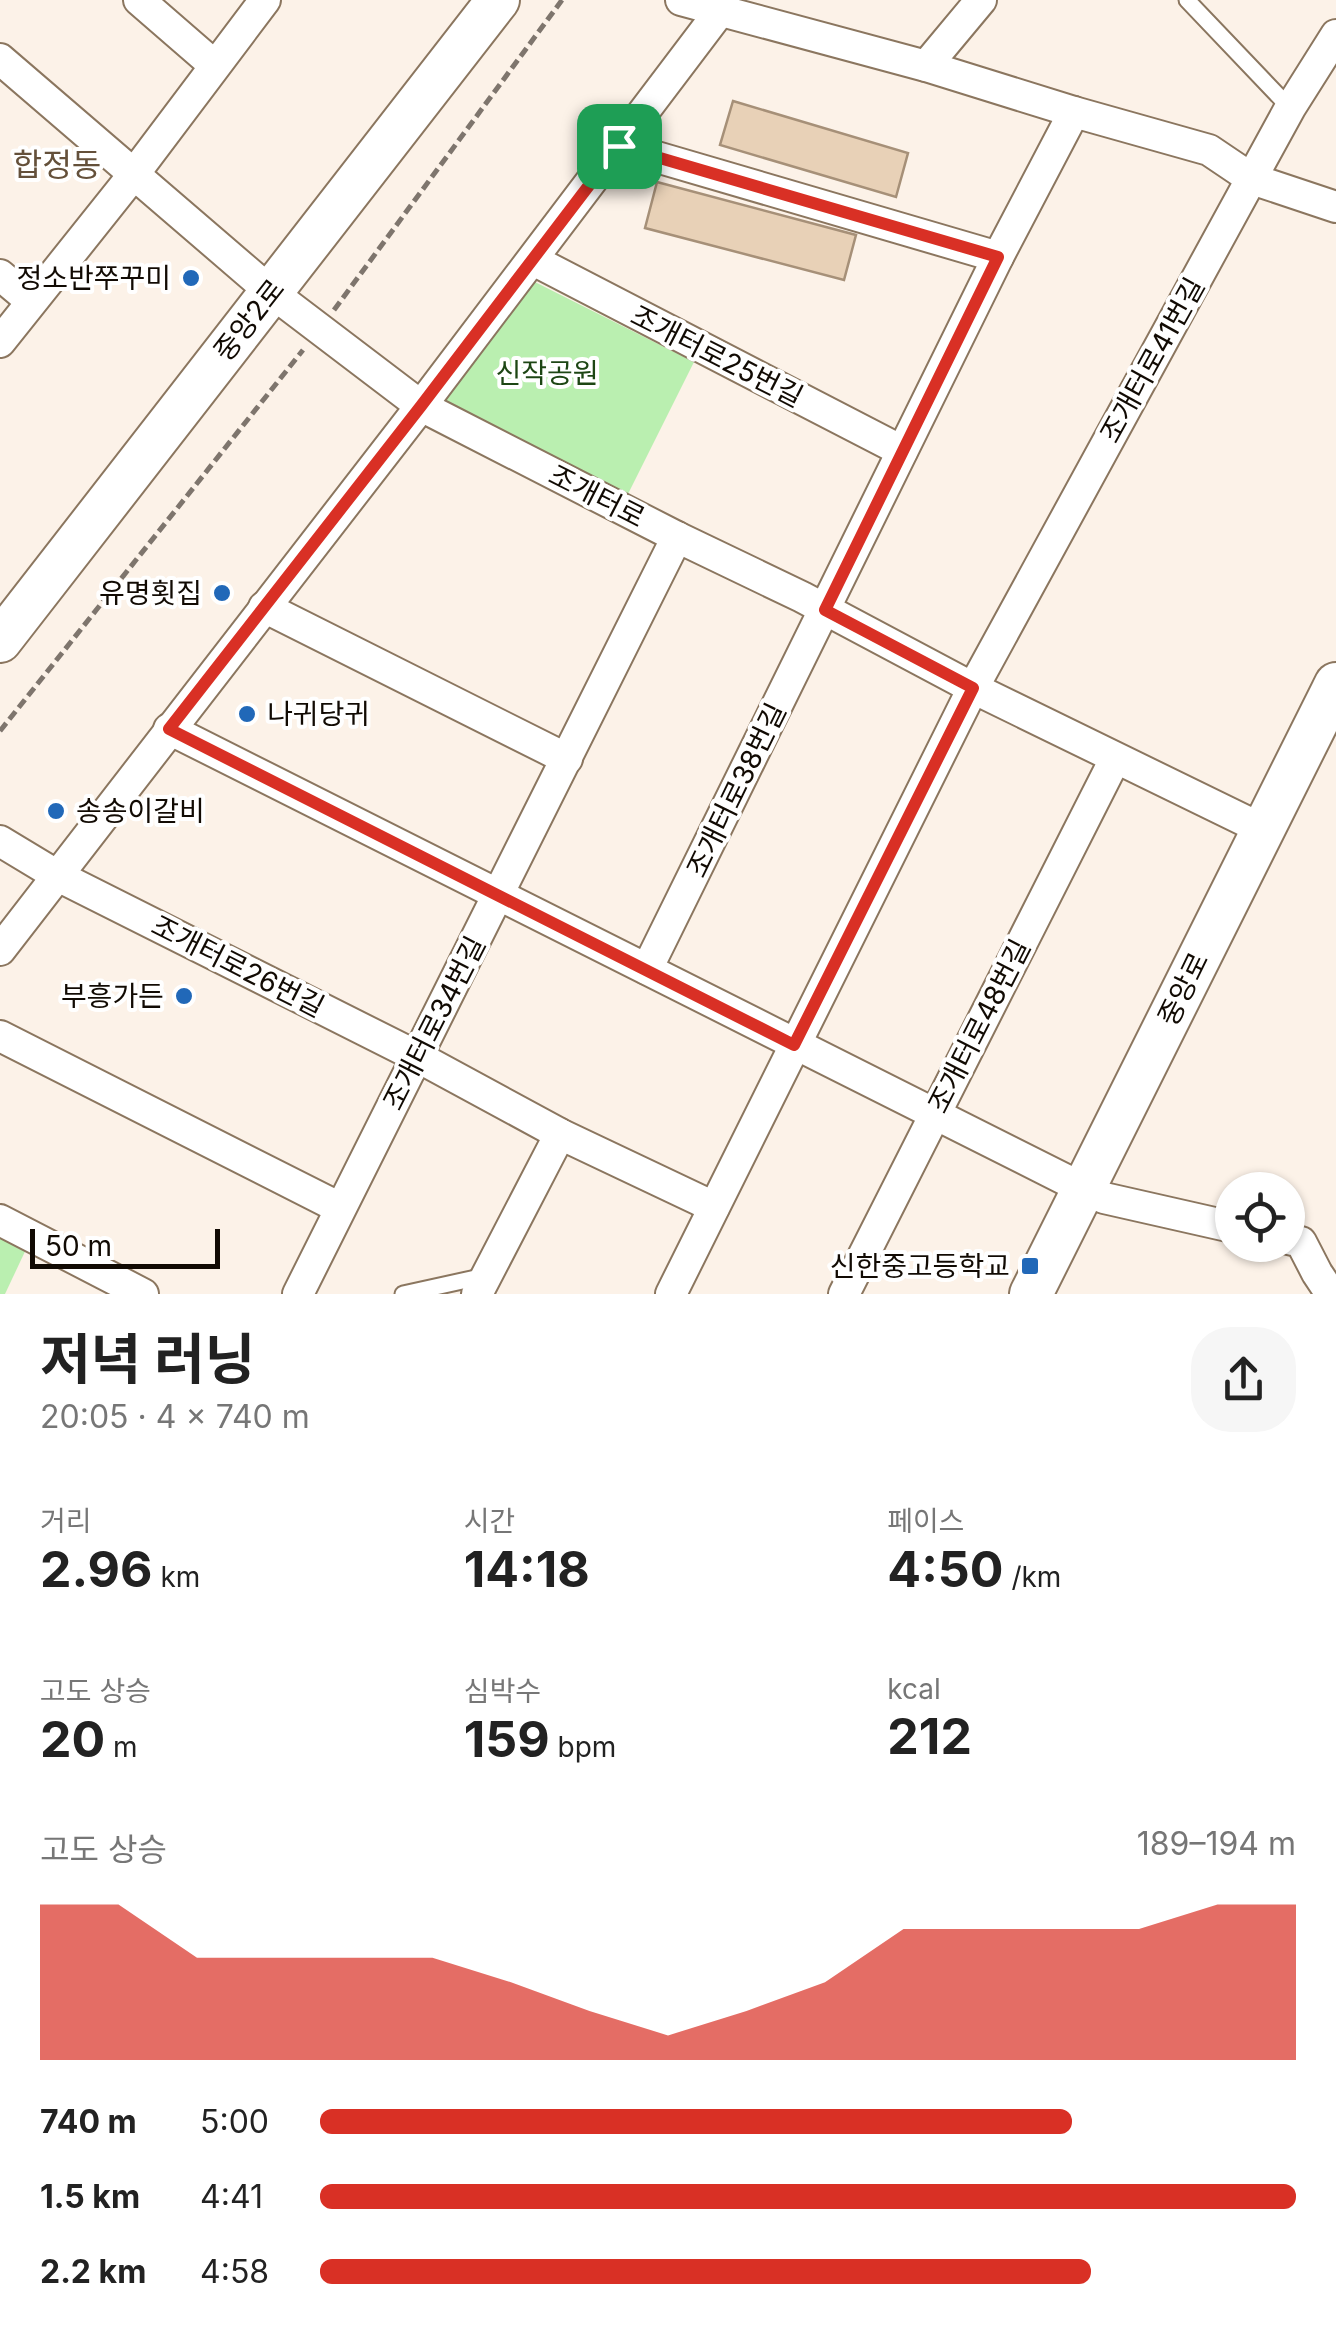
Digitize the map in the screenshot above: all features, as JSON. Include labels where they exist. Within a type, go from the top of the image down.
[{"type":"main road","name":"중앙2로","points":[[0,641],[498,0]]},
{"type":"main road","name":"중앙로","points":[[1051,1294],[1262,828],[1336,684]]},
{"type":"main road","name":"중앙로","points":[[1031,1294],[1094,1194],[1130,1150],[1336,724]]},
{"type":"street","points":[[139,0],[214,65]]},
{"type":"street","points":[[0,342],[134,174],[265,0]]},
{"type":"street","points":[[681,0],[926,66],[1209,150],[1252,179],[1336,207]]},
{"type":"street","points":[[926,66],[982,0]]},
{"type":"street","points":[[0,950],[720,12]]},
{"type":"street","name":"조개터로41번길","points":[[670,1294],[973,688],[1290,108],[1336,35]]},
{"type":"street","name":"조개터로","points":[[0,58],[271,292],[421,406],[973,688],[1262,828]]},
{"type":"street","name":"조개터로38번길","points":[[647,969],[998,257],[1074,112]]},
{"type":"street","points":[[619,146],[998,257]]},
{"type":"street","name":"조개터로25번길","points":[[533,260],[902,451]]},
{"type":"street","points":[[0,274],[31,301]]},
{"type":"street","name":"조개터로34번길","points":[[298,1294],[677,538]]},
{"type":"street","points":[[264,608],[567,759]]},
{"type":"street","points":[[169,729],[1094,1194],[1215,1223]]},
{"type":"street","name":"조개터로48번길","points":[[844,1294],[1115,759]]},
{"type":"street","name":"조개터로26번길","points":[[0,841],[58,876],[418,1057],[560,1134],[714,1206]]},
{"type":"street","points":[[0,1036],[340,1208]]},
{"type":"street","points":[[481,1285],[560,1134]]},
{"type":"street","points":[[0,1220],[111,1287],[142,1294]]},
{"type":"street","points":[[1305,1248],[1330,1294]]},
{"type":"lane","points":[[1187,0],[1290,108]]},
{"type":"lane","points":[[403,1294],[481,1285]]},
{"type":"path","points":[[0,732],[320,329],[562,0]]},
{"type":"green space","name":"신작공원","points":[[517,273],[694,362],[627,496],[431,402]]},
{"type":"green space","points":[[0,1227],[29,1243],[5,1294],[0,1294]]},
{"type":"building","points":[[733,101],[908,153],[896,197],[720,145]]},
{"type":"building","points":[[657,182],[856,235],[844,280],[645,228]]},
{"type":"place","name":"정소반쭈꾸미","points":[[191,278]]},
{"type":"place","name":"유명횟집","points":[[222,593]]},
{"type":"place","name":"나귀당귀","points":[[247,714]]},
{"type":"place","name":"송송이갈비","points":[[56,811]]},
{"type":"place","name":"부흥가든","points":[[184,996]]},
{"type":"place","name":"신한중고등학교","points":[[1030,1266]]},
{"type":"district","name":"합정동","points":[[57,164]]},
{"type":"route","points":[[619,146],[998,257],[825,610],[973,688],[794,1045],[169,729],[619,146]]}]
